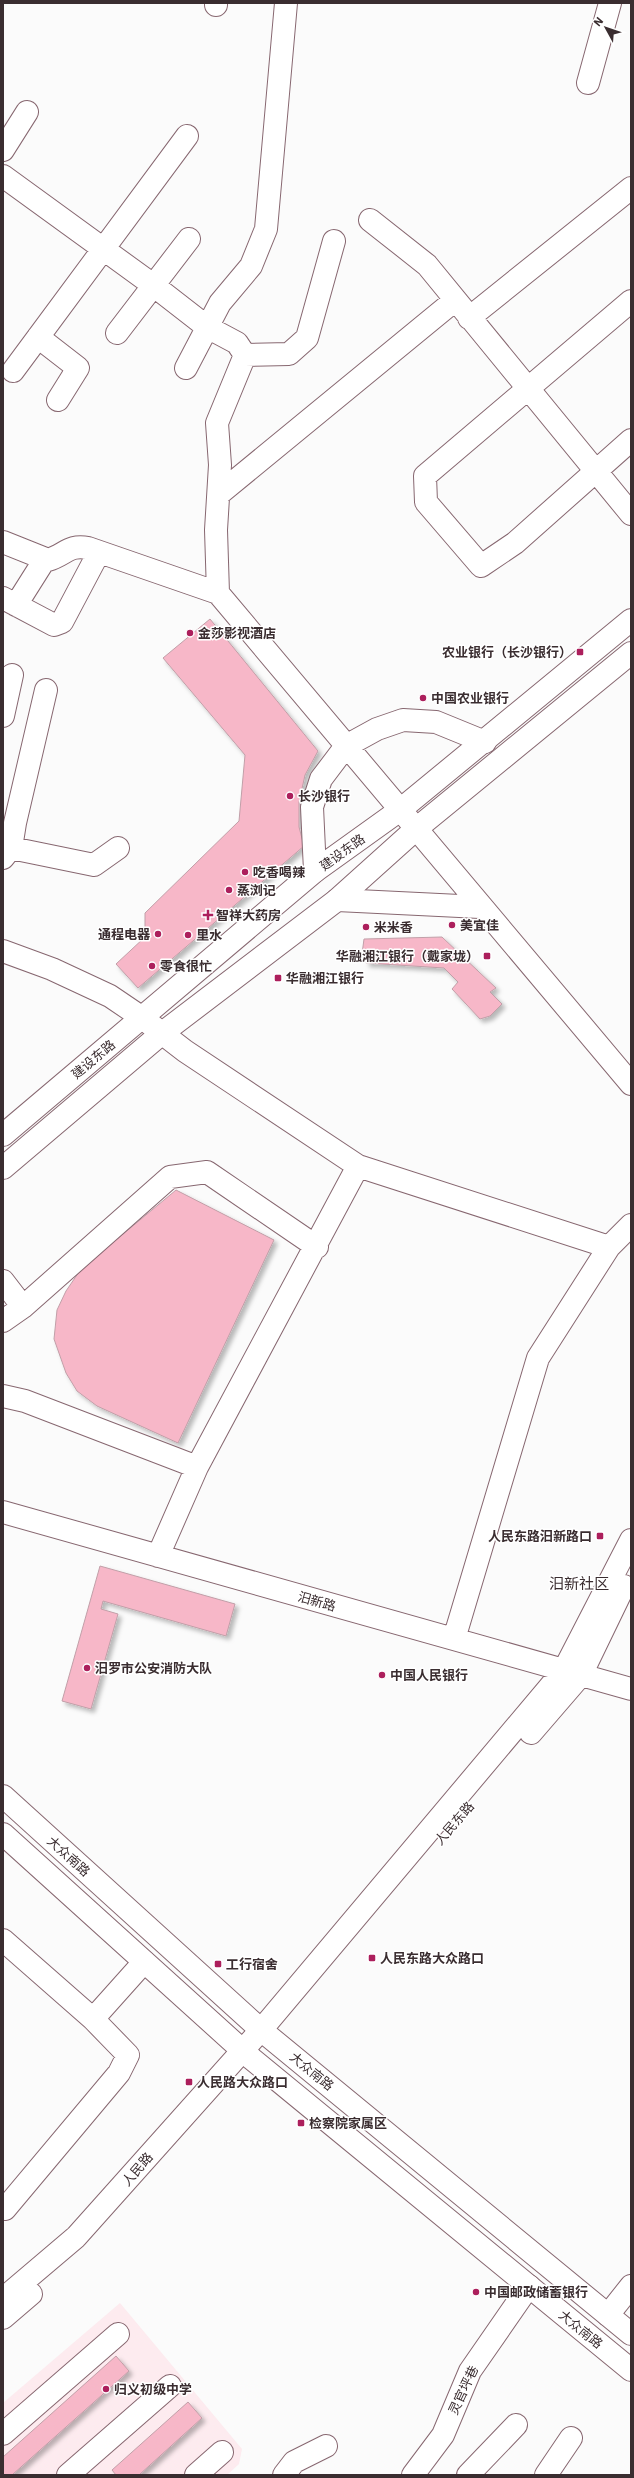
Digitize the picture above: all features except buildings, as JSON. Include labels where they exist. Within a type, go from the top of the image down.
[{"type":"street","points":[[186,368],[202,323],[251,266],[266,229],[286,3]]},
{"type":"street","points":[[588,83],[610,3]]},
{"type":"street","points":[[3,150],[27,112]]},
{"type":"street","points":[[13,371],[187,136]]},
{"type":"street","points":[[3,176],[153,285],[202,323],[237,343],[245,355]]},
{"type":"street","points":[[469,318],[631,188]]},
{"type":"street","points":[[370,220],[427,265],[454,301],[528,388],[631,514]]},
{"type":"street","points":[[117,333],[189,239]]},
{"type":"street","points":[[245,355],[289,354],[307,338],[334,241]]},
{"type":"street","points":[[219,494],[454,301]]},
{"type":"street","points":[[631,301],[425,476],[426,502],[481,566],[514,543],[595,470],[631,440]]},
{"type":"street","points":[[38,337],[78,368],[58,400]]},
{"type":"street","points":[[218,593],[216,530],[220,466],[217,423],[245,355]]},
{"type":"street","points":[[3,542],[45,559],[54,558],[70,548],[78,546],[218,593],[346,746],[393,815],[631,1084]]},
{"type":"street","points":[[45,559],[9,602],[54,626],[62,622],[99,552]]},
{"type":"street","name":"建设东路","points":[[3,1135],[315,871],[393,815],[485,742],[631,620]]},
{"type":"street","name":"建设东路","points":[[3,1168],[161,1034],[337,900],[410,834],[631,653]]},
{"type":"street","points":[[3,716],[12,675]]},
{"type":"street","points":[[46,690],[9,815],[7,853],[94,865],[118,848]]},
{"type":"street","points":[[315,871],[312,807],[321,779],[346,746],[377,729],[403,720],[436,722],[485,742]]},
{"type":"street","points":[[337,900],[472,906],[631,1098]]},
{"type":"street","points":[[3,951],[52,969],[110,996],[141,1017],[161,1034],[358,1166],[609,1247]]},
{"type":"street","points":[[3,1500],[162,1549],[197,1467],[317,1247],[358,1166]]},
{"type":"street","points":[[9,1314],[170,1177],[207,1172],[317,1247]]},
{"type":"street","points":[[456,1632],[538,1358],[609,1247],[631,1225]]},
{"type":"street","points":[[3,1281],[9,1314]]},
{"type":"street","points":[[3,1396],[25,1401],[197,1467]]},
{"type":"street","name":"汨新路","points":[[3,1512],[162,1549],[575,1666],[631,1689]]},
{"type":"street","name":"人民东路","points":[[575,1666],[631,1540]]},
{"type":"street","name":"人民东路","points":[[247,2055],[575,1666],[631,1572]]},
{"type":"street","points":[[575,1666],[631,1675]]},
{"type":"street","name":"大众南路","points":[[3,1796],[266,2034],[631,2334]]},
{"type":"street","name":"大众南路","points":[[3,1834],[247,2055],[631,2370]]},
{"type":"street","points":[[3,1940],[93,2019],[128,2055],[119,2072],[5,2209],[3,2207]]},
{"type":"street","points":[[93,2019],[144,1962]]},
{"type":"street","name":"人民路","points":[[3,2299],[76,2237],[247,2055]]},
{"type":"street","name":"人民路","points":[[3,2318],[86,2247],[247,2055]]},
{"type":"street","name":"灵官坪巷","points":[[413,2475],[443,2435],[470,2371],[529,2286]]},
{"type":"street","points":[[608,2314],[631,2286]]},
{"type":"street","points":[[3,2434],[118,2334]]},
{"type":"street","points":[[68,2475],[170,2386]]},
{"type":"street","points":[[468,2475],[516,2425]]},
{"type":"street","points":[[546,2475],[571,2438]]},
{"type":"street","points":[[284,2475],[294,2462],[326,2446]]},
{"type":"street","points":[[196,2475],[222,2452]]},
{"type":"shaded area","name":"归义初级中学","points":[[120,2303],[242,2449],[239,2464],[227,2475],[3,2475],[3,2403]]},
{"type":"place","name":"金莎影视酒店","points":[[190,633]]},
{"type":"place","name":"农业银行（长沙银行）","points":[[580,652]]},
{"type":"place","name":"中国农业银行","points":[[423,698]]},
{"type":"place","name":"长沙银行","points":[[290,796]]},
{"type":"place","name":"吃香喝辣","points":[[245,872]]},
{"type":"place","name":"蒸浏记","points":[[229,890]]},
{"type":"place","name":"智祥大药房","points":[[208,915]]},
{"type":"place","name":"美宜佳","points":[[452,925]]},
{"type":"place","name":"米米香","points":[[366,927]]},
{"type":"place","name":"通程电器","points":[[158,934]]},
{"type":"place","name":"里水","points":[[188,935]]},
{"type":"place","name":"华融湘江银行（戴家垅）","points":[[487,956]]},
{"type":"place","name":"零食很忙","points":[[152,966]]},
{"type":"place","name":"华融湘江银行","points":[[278,978]]},
{"type":"place","name":"人民东路汨新路口","points":[[600,1536]]},
{"type":"place","name":"汨罗市公安消防大队","points":[[87,1668]]},
{"type":"place","name":"中国人民银行","points":[[382,1675]]},
{"type":"place","name":"人民东路大众路口","points":[[372,1958]]},
{"type":"place","name":"工行宿舍","points":[[218,1964]]},
{"type":"place","name":"人民路大众路口","points":[[189,2082]]},
{"type":"place","name":"检察院家属区","points":[[301,2123]]},
{"type":"place","name":"中国邮政储蓄银行","points":[[476,2292]]},
{"type":"place","name":"归义初级中学","points":[[106,2389]]},
{"type":"district","name":"汨新社区","points":[[579,1584]]}]
